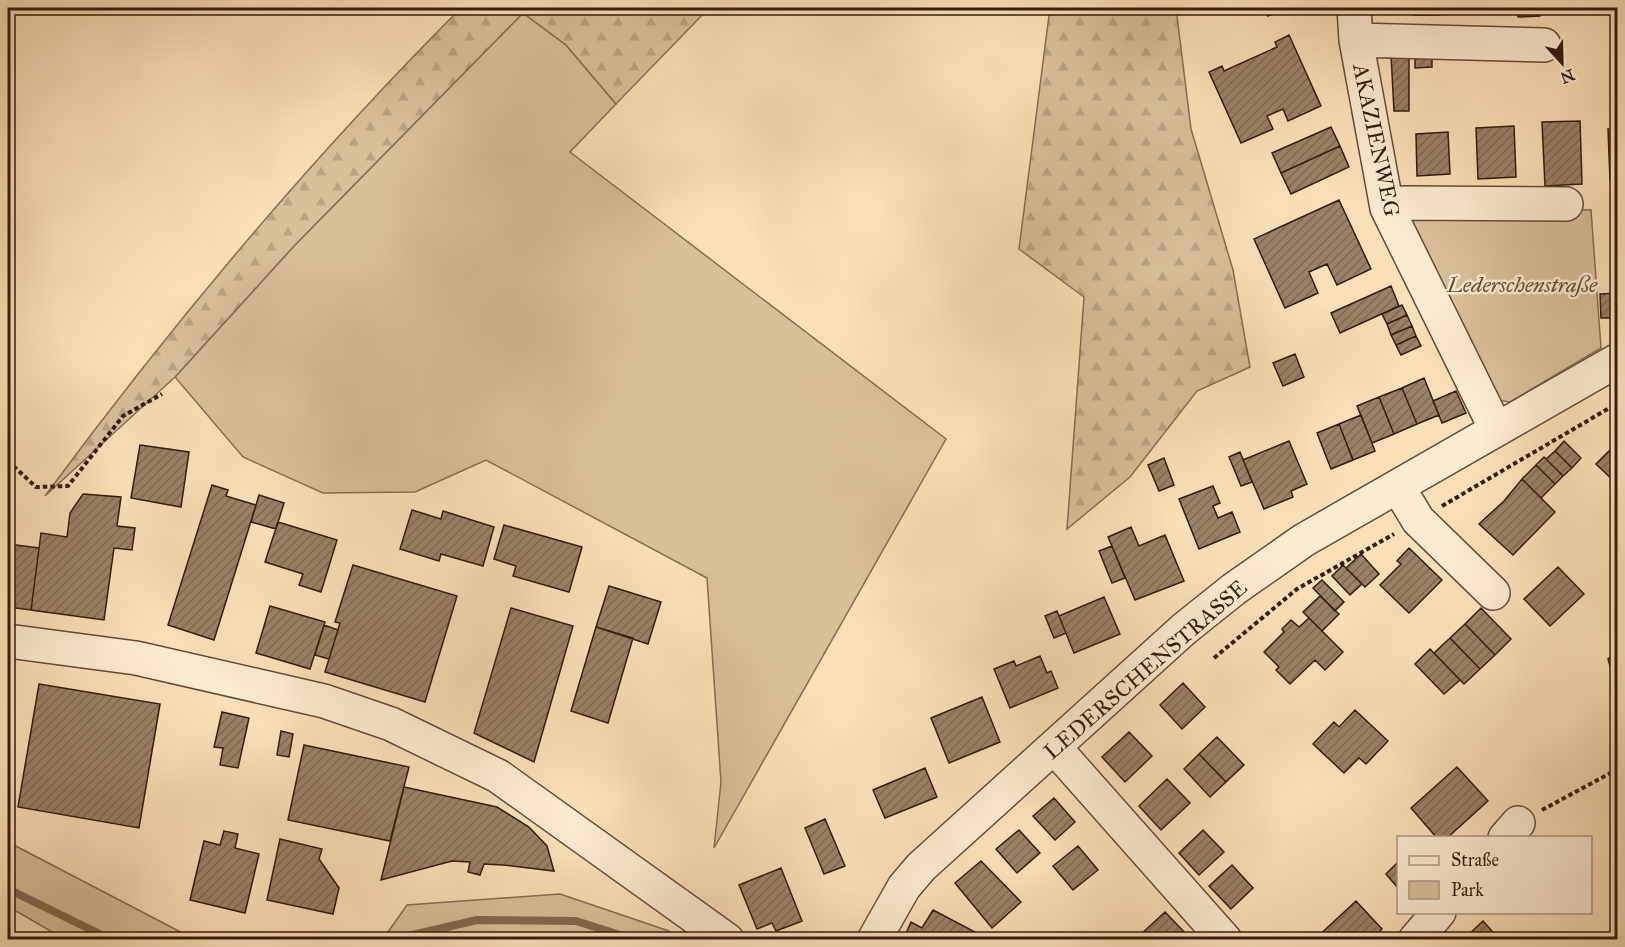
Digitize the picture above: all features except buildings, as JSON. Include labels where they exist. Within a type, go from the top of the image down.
[{"type":"street","name":"AKAZIENWEG","points":[[1354,8],[1356,40],[1388,208],[1496,429]]},
{"type":"street","points":[[1356,40],[1544,45]]},
{"type":"street","points":[[1388,208],[1403,203],[1566,204]]},
{"type":"street","name":"LEDERSCHENSTRASSE","points":[[874,939],[903,887],[921,867],[1184,628],[1234,589],[1304,540],[1617,360]]},
{"type":"street","points":[[1398,487],[1418,520],[1492,593]]},
{"type":"street","points":[[8,641],[136,658],[324,701],[391,724],[498,776],[727,939]]},
{"type":"street","points":[[1054,747],[1225,939]]},
{"type":"street","points":[[1414,939],[1437,914]]},
{"type":"path","points":[[8,462],[36,487],[68,486],[123,416],[162,394]]},
{"type":"path","points":[[1512,830],[1617,769]]},
{"type":"green space","points":[[461,8],[709,8],[616,104],[566,45],[523,13],[294,246],[175,377],[45,496],[142,368],[244,244],[350,124]]},
{"type":"green space","points":[[1050,8],[1176,8],[1191,129],[1233,270],[1250,367],[1197,391],[1130,477],[1067,529],[1084,297],[1019,249]]},
{"type":"green space","points":[[523,13],[566,45],[616,104],[570,152],[946,439],[714,848],[721,782],[707,578],[486,460],[415,492],[323,493],[243,457],[175,377],[294,246]]},
{"type":"green space","name":"Lederschenstraße","points":[[1413,207],[1591,210],[1601,348],[1510,402],[1496,400],[1405,215]]},
{"type":"green space","points":[[8,842],[194,939],[64,939],[18,912],[8,910]]},
{"type":"green space","points":[[560,894],[669,931],[664,940],[381,939],[407,905]]},
{"type":"waterway","points":[[8,889],[112,940]]},
{"type":"waterway","points":[[391,940],[477,920],[576,921],[636,940]]}]
